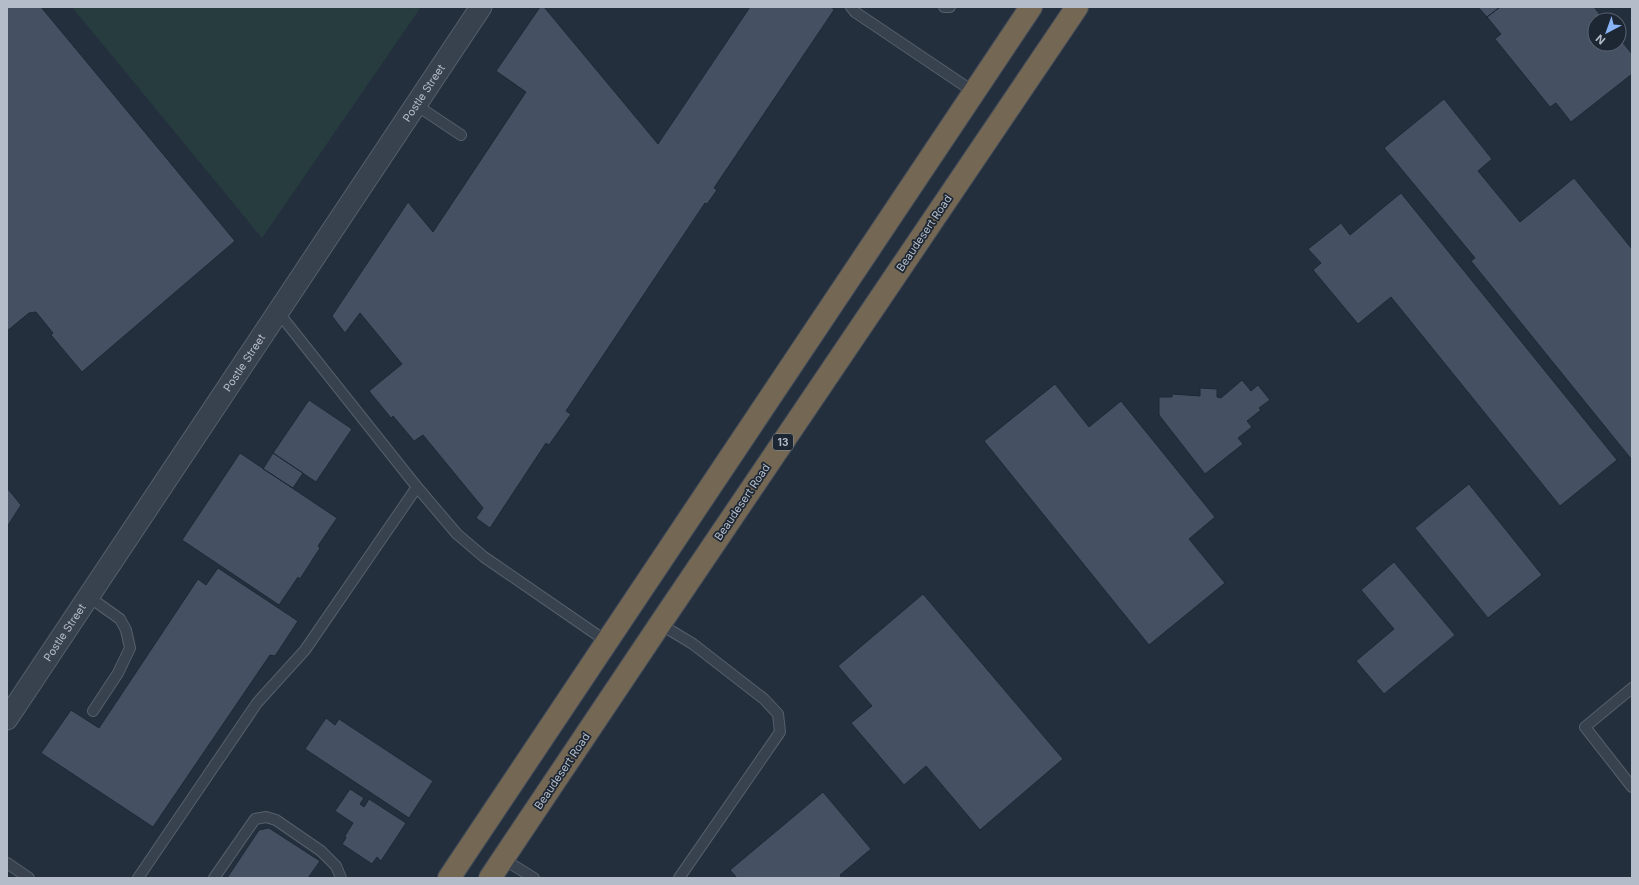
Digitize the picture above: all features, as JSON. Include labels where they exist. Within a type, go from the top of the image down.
[{"type":"highway","points":[[449,878],[1031,7]]},
{"type":"highway","name":"Beaudesert Road","points":[[490,878],[1077,7]]},
{"type":"street","name":"Postle Street","points":[[7,719],[481,7]]},
{"type":"lane","points":[[851,7],[855,12],[974,92]]},
{"type":"lane","points":[[944,7],[950,7]]},
{"type":"lane","points":[[416,105],[461,135]]},
{"type":"lane","points":[[278,312],[417,487],[457,534],[484,557],[606,642]]},
{"type":"lane","points":[[138,878],[257,703],[305,650],[417,487]]},
{"type":"lane","points":[[89,596],[120,619],[126,630],[130,648],[118,673],[93,711]]},
{"type":"lane","points":[[660,624],[693,644],[764,699],[778,714],[780,732],[679,878]]},
{"type":"lane","points":[[1632,688],[1585,727],[1632,787]]},
{"type":"lane","points":[[214,878],[255,819],[266,817],[276,820],[321,850],[336,866],[341,878]]},
{"type":"lane","points":[[502,859],[534,878]]},
{"type":"lane","points":[[7,863],[30,878]]},
{"type":"green space","points":[[72,7],[421,7],[262,238]]},
{"type":"building","points":[[7,7],[41,7],[235,241],[82,372],[51,335],[53,333],[36,312],[29,313],[7,331]]},
{"type":"building","points":[[540,7],[544,7],[658,144],[750,7],[832,7],[834,10],[714,188],[717,190],[707,204],[705,203],[566,411],[571,414],[549,445],[546,443],[490,528],[476,518],[483,508],[423,435],[414,441],[393,416],[391,418],[369,391],[402,364],[360,313],[345,333],[332,316],[408,202],[433,232],[526,92],[496,71]]},
{"type":"building","points":[[1478,7],[1500,7],[1487,17]]},
{"type":"building","points":[[1500,7],[1594,7],[1598,12],[1587,12],[1587,52],[1627,52],[1627,48],[1632,54],[1632,74],[1571,122],[1556,103],[1550,107],[1495,39],[1501,34],[1487,17]]},
{"type":"building","points":[[1444,99],[1492,159],[1478,171],[1520,222],[1574,178],[1632,249],[1632,460],[1471,261],[1475,258],[1384,148]]},
{"type":"building","points":[[1401,193],[1617,460],[1560,506],[1391,297],[1358,324],[1313,270],[1321,263],[1308,249],[1341,223],[1350,235]]},
{"type":"building","points":[[1242,380],[1251,391],[1258,385],[1270,400],[1259,408],[1261,410],[1247,421],[1252,427],[1238,438],[1243,444],[1205,474],[1159,415],[1159,397],[1172,397],[1172,394],[1200,396],[1200,388],[1217,389],[1217,397],[1221,398]]},
{"type":"building","points":[[1055,384],[1089,427],[1121,401],[1215,517],[1189,539],[1225,583],[1149,645],[984,441]]},
{"type":"building","points":[[309,400],[352,429],[316,482],[273,453]]},
{"type":"building","points":[[240,453],[337,518],[318,546],[320,548],[300,579],[298,577],[279,605],[182,540]]},
{"type":"building","points":[[273,453],[303,473],[293,488],[263,469]]},
{"type":"building","points":[[1469,484],[1542,575],[1488,618],[1415,528]]},
{"type":"building","points":[[7,488],[21,505],[7,527]]},
{"type":"building","points":[[1394,562],[1455,635],[1384,694],[1356,661],[1394,629],[1361,590]]},
{"type":"building","points":[[218,568],[298,621],[275,656],[270,655],[153,827],[41,753],[71,710],[99,728],[198,579],[206,585]]},
{"type":"building","points":[[923,594],[1063,759],[980,830],[926,766],[904,785],[851,723],[872,706],[838,666]]},
{"type":"building","points":[[326,718],[335,725],[339,719],[433,781],[409,818],[305,749]]},
{"type":"building","points":[[350,789],[364,798],[360,804],[364,807],[369,799],[406,823],[381,861],[377,857],[372,864],[342,844],[353,823],[335,811]]},
{"type":"building","points":[[823,792],[871,849],[840,875],[842,878],[737,878],[730,870]]},
{"type":"building","points":[[269,828],[320,861],[308,878],[227,878],[259,830]]}]
